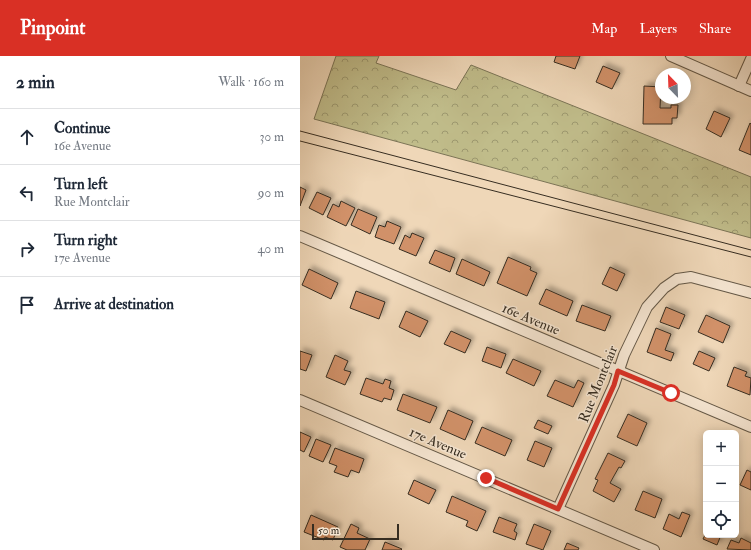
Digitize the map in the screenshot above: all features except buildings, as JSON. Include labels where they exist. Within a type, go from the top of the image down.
[{"type":"street","points":[[671,56],[751,91]]},
{"type":"street","points":[[739,86],[751,59]]},
{"type":"street","name":"16e Avenue","points":[[300,236],[751,427]]},
{"type":"street","name":"Rue Montclair","points":[[558,509],[614,385],[624,355],[647,308],[664,288],[677,279],[691,277],[751,293]]},
{"type":"street","name":"17e Avenue","points":[[300,400],[654,550]]},
{"type":"green space","points":[[336,56],[379,56],[376,63],[456,90],[471,65],[751,177],[751,238],[314,119]]},
{"type":"tram line","points":[[300,131],[751,250]]},
{"type":"tram line","points":[[300,141],[751,257]]},
{"type":"route","points":[[486,478],[558,509],[614,385],[618,371],[671,393]]}]
